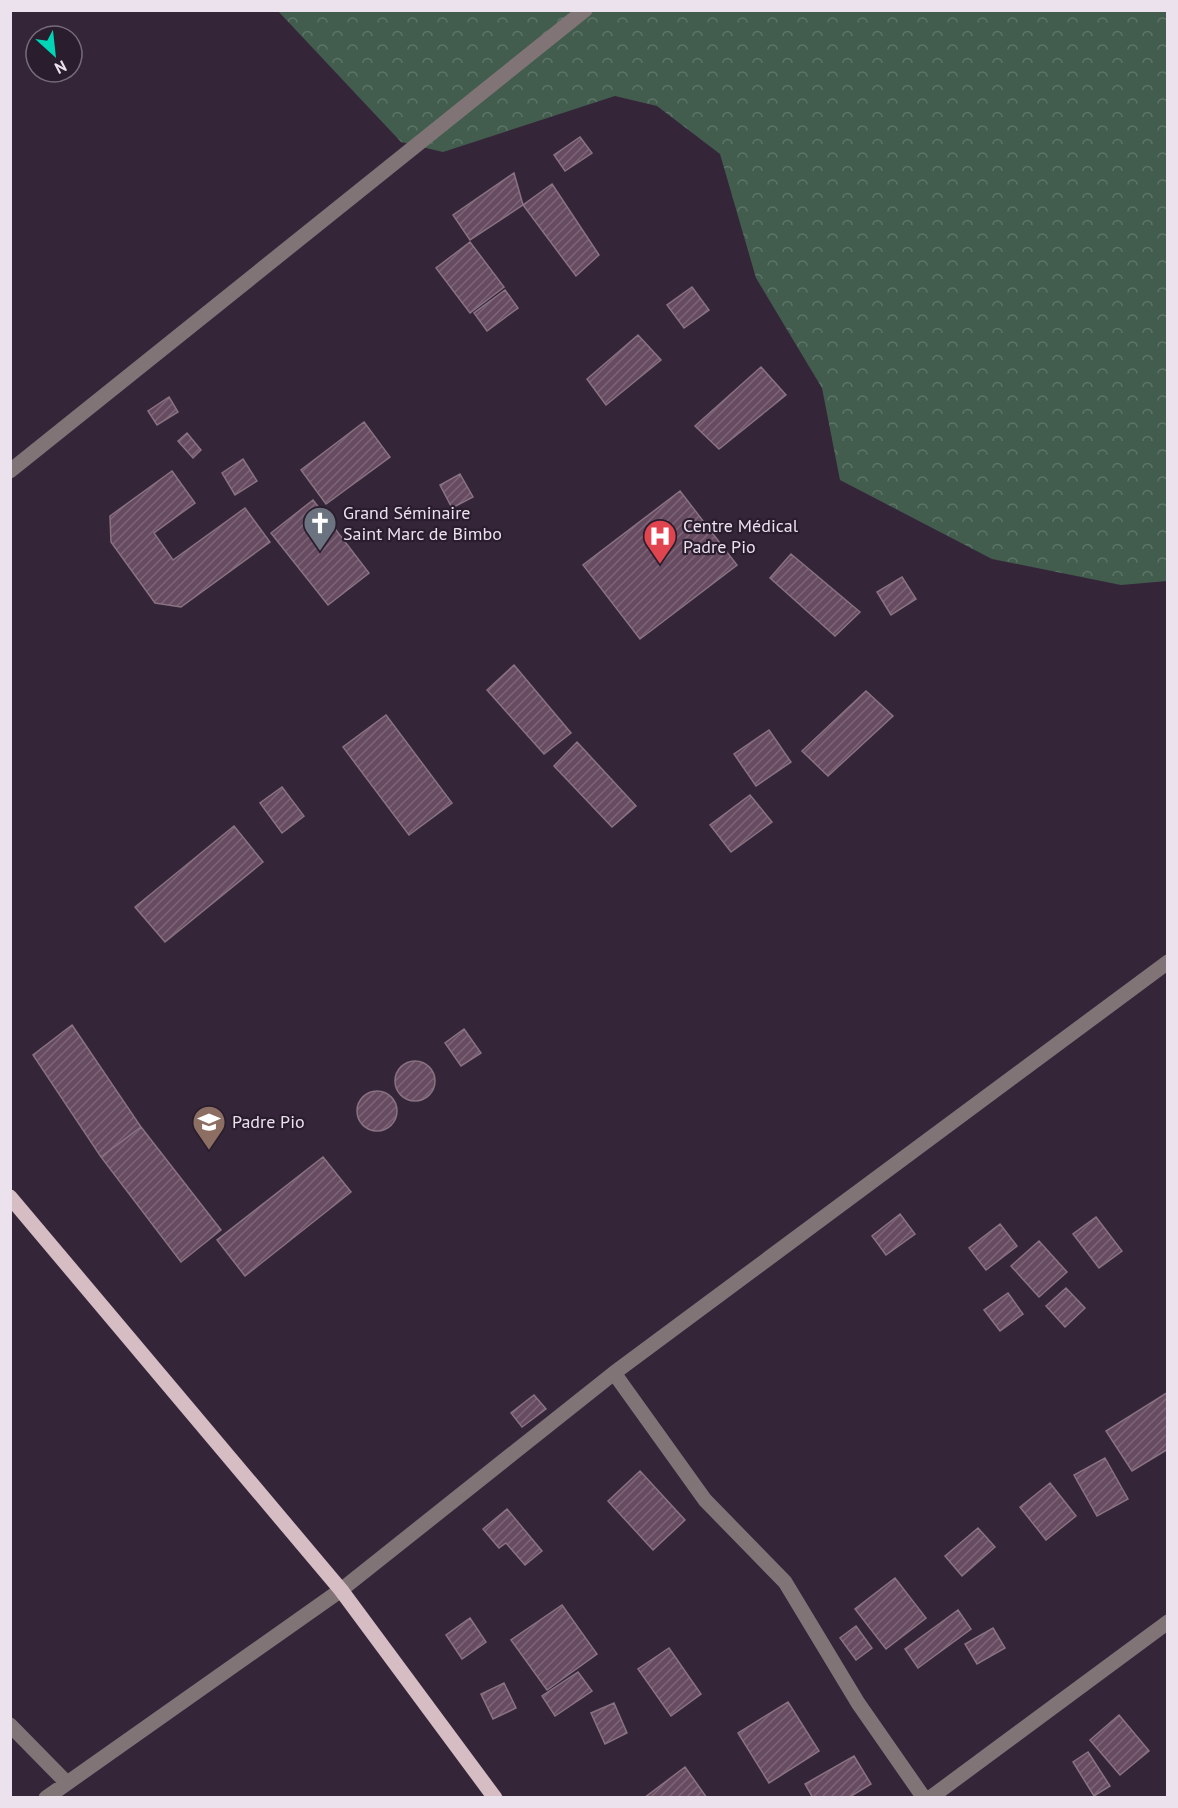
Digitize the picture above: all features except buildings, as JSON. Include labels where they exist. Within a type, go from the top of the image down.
[{"type":"main road","points":[[10,1197],[341,1590],[495,1797]]},
{"type":"street","points":[[10,471],[585,10]]},
{"type":"street","points":[[46,1797],[341,1590],[614,1373],[1167,962]]},
{"type":"street","points":[[614,1373],[705,1500],[785,1582],[858,1703],[924,1797]]},
{"type":"street","points":[[930,1797],[1167,1622]]},
{"type":"street","points":[[10,1725],[66,1782]]},
{"type":"green space","points":[[278,11],[1167,11],[1167,581],[1121,585],[992,559],[840,480],[822,388],[756,278],[720,154],[657,106],[615,96],[443,152],[401,142]]},
{"type":"place","name":"Grand Séminaire Saint Marc de Bimbo","points":[[320,552]]},
{"type":"place","name":"Centre Médical Padre Pio","points":[[660,565]]},
{"type":"place","name":"Padre Pio","points":[[209,1151]]}]
